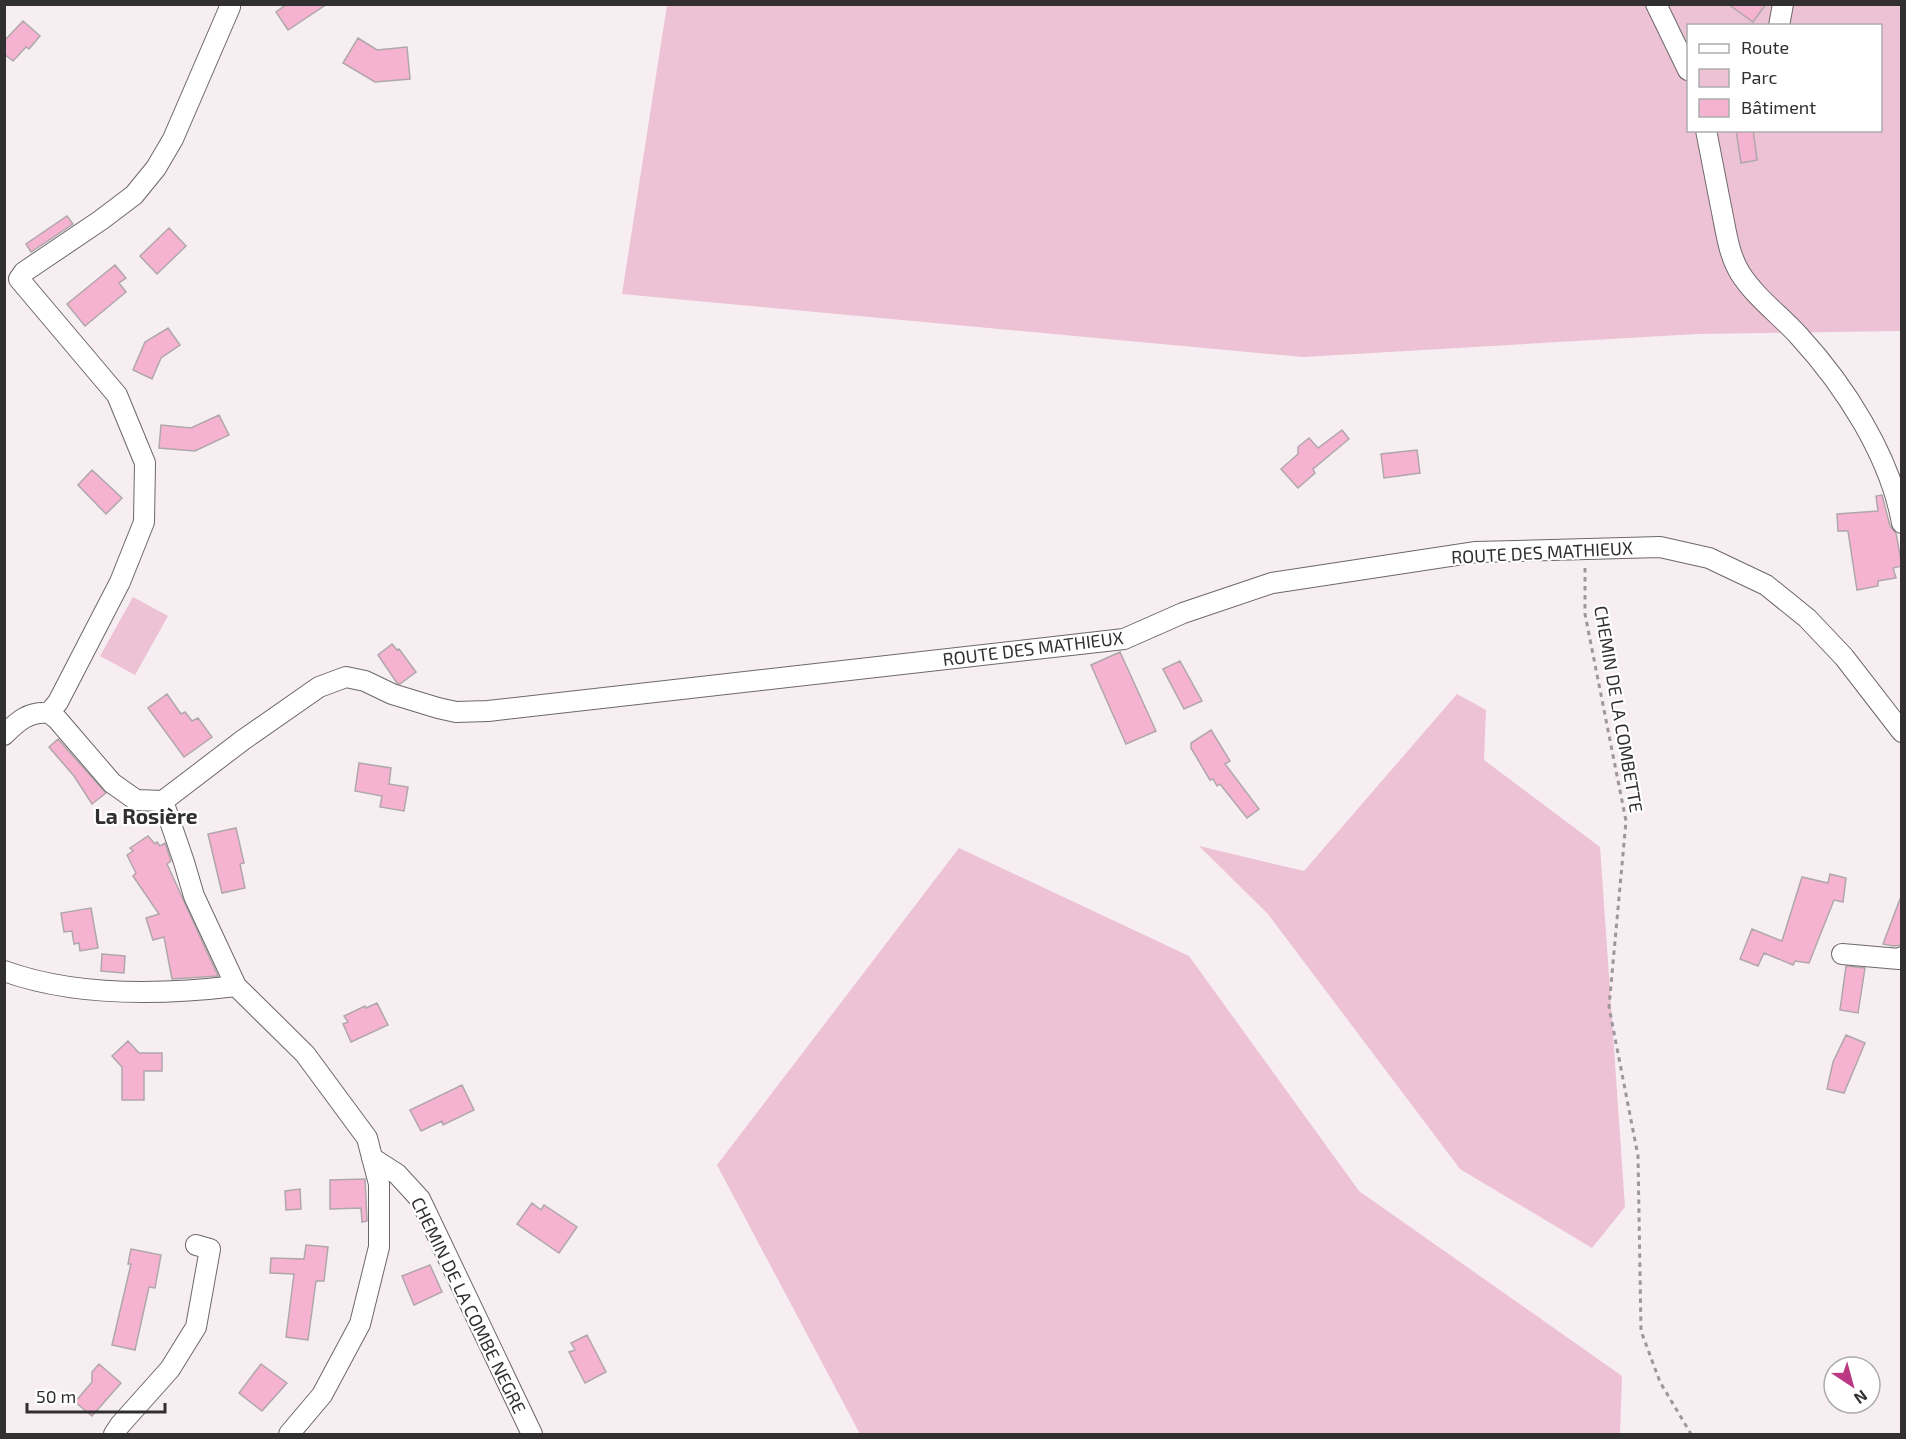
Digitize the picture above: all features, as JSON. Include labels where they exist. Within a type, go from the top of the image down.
[{"type":"street","points":[[1656,4],[1687,66]]},
{"type":"street","points":[[1779,24],[1783,4]]},
{"type":"street","points":[[49,713],[58,702],[120,582],[144,522],[145,463],[117,395],[12,277],[24,272],[101,220],[134,195],[156,168],[173,139],[230,7]]},
{"type":"street","points":[[1706,132],[1730,251],[1740,271],[1753,291],[1800,337],[1833,378],[1872,438],[1891,481],[1902,523]]},
{"type":"street","name":"ROUTE DES MATHIEUX","points":[[163,801],[243,740],[319,687],[346,677],[365,681],[392,694],[438,708],[456,712],[488,711],[1124,639],[1183,612],[1272,583],[1476,552],[1660,547],[1708,558],[1766,585],[1807,618],[1844,657],[1902,732]]},
{"type":"street","points":[[4,735],[18,721],[36,712],[49,713],[57,719],[112,783],[136,800],[163,801],[194,896],[237,986],[305,1054],[368,1138],[379,1184],[379,1247],[360,1324],[322,1395],[289,1434]]},
{"type":"street","points":[[1842,954],[1899,959],[1902,957]]},
{"type":"street","points":[[4,971],[95,991],[190,992],[237,986]]},
{"type":"street","name":"CHEMIN DE LA COMBE NEGRE","points":[[372,1158],[397,1174],[420,1199],[532,1434]]},
{"type":"street","points":[[114,1434],[170,1369],[196,1327],[210,1249],[196,1245]]},
{"type":"path","name":"CHEMIN DE LA COMBETTE","points":[[1584,549],[1585,614],[1626,821],[1609,1006],[1638,1156],[1641,1331],[1660,1382],[1691,1434]]},
{"type":"green space","points":[[667,5],[1901,5],[1901,331],[1697,334],[1303,357],[622,294]]},
{"type":"green space","points":[[133,597],[168,616],[135,675],[100,656]]},
{"type":"green space","points":[[1457,694],[1486,710],[1484,760],[1600,847],[1625,1207],[1592,1248],[1460,1169],[1268,914],[1199,846],[1304,871]]},
{"type":"green space","points":[[959,848],[1189,956],[1359,1191],[1622,1376],[1620,1434],[860,1434],[717,1165]]},
{"type":"building","points":[[287,4],[327,4],[288,30],[276,12]]},
{"type":"building","points":[[1728,4],[1766,4],[1753,22]]},
{"type":"building","points":[[23,21],[40,36],[29,49],[26,47],[13,61],[4,54],[4,41]]},
{"type":"building","points":[[358,38],[377,50],[407,47],[410,79],[375,82],[343,63]]},
{"type":"building","points":[[1736,132],[1753,132],[1757,160],[1741,163]]},
{"type":"building","points":[[67,216],[73,224],[31,252],[26,244]]},
{"type":"building","points":[[169,228],[186,246],[157,274],[140,256]]},
{"type":"building","points":[[115,265],[126,278],[119,283],[126,292],[85,326],[67,304]]},
{"type":"building","points":[[168,328],[180,345],[161,358],[152,379],[133,370],[145,342]]},
{"type":"building","points":[[219,415],[229,435],[195,451],[159,448],[161,425],[191,428]]},
{"type":"building","points":[[1342,430],[1349,439],[1313,469],[1315,473],[1298,488],[1281,469],[1298,454],[1298,447],[1309,438],[1318,448]]},
{"type":"building","points":[[1417,450],[1420,473],[1384,478],[1381,454]]},
{"type":"building","points":[[92,470],[122,498],[106,514],[78,485]]},
{"type":"building","points":[[1882,495],[1890,526],[1896,533],[1902,566],[1893,568],[1896,578],[1878,581],[1878,586],[1857,590],[1848,531],[1838,531],[1837,514],[1878,511],[1876,496]]},
{"type":"building","points":[[392,644],[397,650],[399,649],[416,672],[400,684],[378,655]]},
{"type":"building","points":[[1120,652],[1156,731],[1126,744],[1091,665]]},
{"type":"building","points":[[1180,661],[1202,701],[1184,709],[1163,669]]},
{"type":"building","points":[[167,694],[181,714],[185,712],[192,721],[198,718],[212,737],[184,757],[148,708]]},
{"type":"building","points":[[1211,730],[1230,761],[1225,764],[1259,809],[1247,818],[1220,784],[1217,786],[1213,779],[1210,780],[1191,748],[1191,743]]},
{"type":"building","points":[[58,739],[106,793],[92,804],[74,776],[49,747]]},
{"type":"building","points":[[359,763],[391,768],[389,784],[408,787],[404,811],[380,807],[382,796],[355,791]]},
{"type":"building","points":[[236,828],[244,863],[240,864],[245,888],[222,893],[208,834]]},
{"type":"building","points":[[148,836],[155,844],[157,842],[160,846],[165,843],[171,861],[167,864],[218,976],[172,979],[164,937],[153,940],[146,918],[159,914],[133,876],[136,873],[127,855],[133,851],[130,848]]},
{"type":"building","points":[[1830,874],[1846,878],[1843,902],[1834,900],[1809,963],[1795,961],[1793,965],[1764,953],[1758,966],[1740,959],[1752,929],[1782,941],[1802,877],[1828,883]]},
{"type":"building","points":[[1900,899],[1902,899],[1902,945],[1883,944]]},
{"type":"building","points":[[91,908],[98,948],[80,951],[79,943],[74,944],[72,931],[64,932],[61,913]]},
{"type":"building","points":[[102,954],[125,956],[124,973],[101,971]]},
{"type":"building","points":[[1846,966],[1865,968],[1858,1013],[1840,1010]]},
{"type":"building","points":[[377,1003],[388,1025],[351,1042],[343,1024],[348,1022],[344,1016]]},
{"type":"building","points":[[1846,1035],[1865,1043],[1844,1093],[1827,1089],[1833,1062]]},
{"type":"building","points":[[128,1041],[139,1053],[162,1053],[162,1071],[144,1071],[144,1100],[122,1100],[122,1067],[112,1056]]},
{"type":"building","points":[[462,1085],[474,1110],[443,1125],[442,1121],[421,1131],[410,1110]]},
{"type":"building","points":[[365,1179],[367,1221],[362,1222],[361,1208],[330,1209],[330,1180]]},
{"type":"building","points":[[300,1189],[301,1209],[286,1210],[285,1191]]},
{"type":"building","points":[[532,1203],[541,1210],[544,1205],[577,1227],[559,1253],[517,1224]]},
{"type":"building","points":[[306,1245],[328,1247],[324,1281],[316,1281],[308,1340],[286,1337],[294,1274],[270,1273],[271,1258],[304,1259]]},
{"type":"building","points":[[131,1249],[161,1255],[155,1288],[149,1287],[135,1350],[112,1345],[131,1264],[128,1264]]},
{"type":"building","points":[[430,1265],[442,1292],[414,1305],[402,1276]]},
{"type":"building","points":[[587,1335],[606,1372],[585,1383],[569,1352],[575,1350],[571,1343]]},
{"type":"building","points":[[99,1364],[121,1383],[92,1416],[75,1402],[92,1382],[92,1372]]},
{"type":"building","points":[[261,1364],[287,1383],[262,1411],[239,1393]]},
{"type":"district","name":"La Rosière","points":[[146,815]]}]
